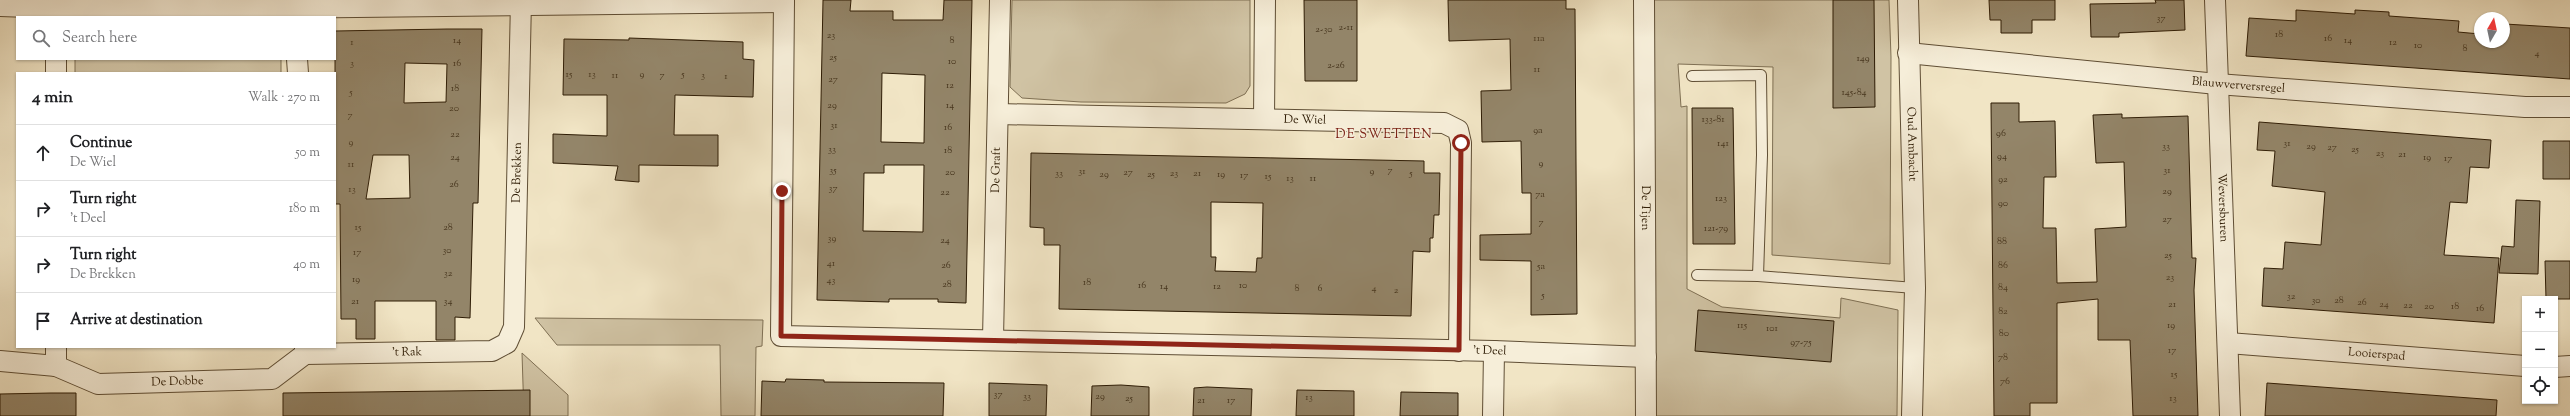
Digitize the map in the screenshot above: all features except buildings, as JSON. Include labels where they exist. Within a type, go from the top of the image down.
[{"type":"street","name":"De Graft","points":[[993,339],[1000,0]]},
{"type":"street","points":[[1264,118],[1265,0]]},
{"type":"street","name":"De Tijen","points":[[1644,0],[1646,416]]},
{"type":"street","name":"Oud Ambacht","points":[[1908,0],[1908,53],[1915,288],[1912,416]]},
{"type":"street","name":"Weversburen","points":[[2215,0],[2230,416]]},
{"type":"street","points":[[0,6],[31,4],[56,13],[86,4],[269,4],[296,12],[322,4],[784,1]]},
{"type":"street","name":"'t Deel","points":[[784,1],[781,336],[993,339],[1459,350],[1646,357]]},
{"type":"street","name":"De Brekken","points":[[507,343],[514,327],[521,2]]},
{"type":"street","name":"Blauwverversregel","points":[[1908,53],[2217,84],[2525,107],[2570,107]]},
{"type":"street","points":[[56,60],[56,72]]},
{"type":"street","points":[[297,60],[298,72]]},
{"type":"street","name":"De Wiel","points":[[998,114],[1264,118],[1444,123],[1458,130],[1461,143],[1459,350]]},
{"type":"street","name":"'t Rak","points":[[305,351],[492,351],[507,343]]},
{"type":"street","name":"Looierspad","points":[[2228,343],[2522,366]]},
{"type":"street","name":"De Dobbe","points":[[0,361],[56,356],[98,384],[272,379],[305,351]]},
{"type":"street","points":[[1493,416],[1494,351]]},
{"type":"street","points":[[2558,367],[2570,366]]},
{"type":"lane","points":[[1692,76],[1761,75],[1762,155],[1758,276]]},
{"type":"lane","points":[[1697,275],[1758,276],[1915,288]]},
{"type":"shaded area","points":[[1012,0],[1250,0],[1250,86],[1245,94],[1226,103],[1081,102],[1022,98],[1010,87]]},
{"type":"shaded area","points":[[1653,0],[1889,0],[1891,57],[1890,264],[1772,255],[1773,67],[1678,64],[1681,107],[1687,106],[1687,289],[1722,307],[1840,318],[1841,298],[1898,310],[1897,416],[1655,416]]},
{"type":"shaded area","points":[[75,60],[281,60],[281,72],[75,72]]},
{"type":"shaded area","points":[[535,318],[763,320],[762,346],[756,347],[755,416],[721,416],[720,345],[557,345]]},
{"type":"shaded area","points":[[522,353],[568,395],[568,416],[524,416]]},
{"type":"district","name":"DE SWETTEN","points":[[1384,135]]},
{"type":"route","points":[[782,191],[781,336],[993,339],[1459,350],[1461,143]]}]
